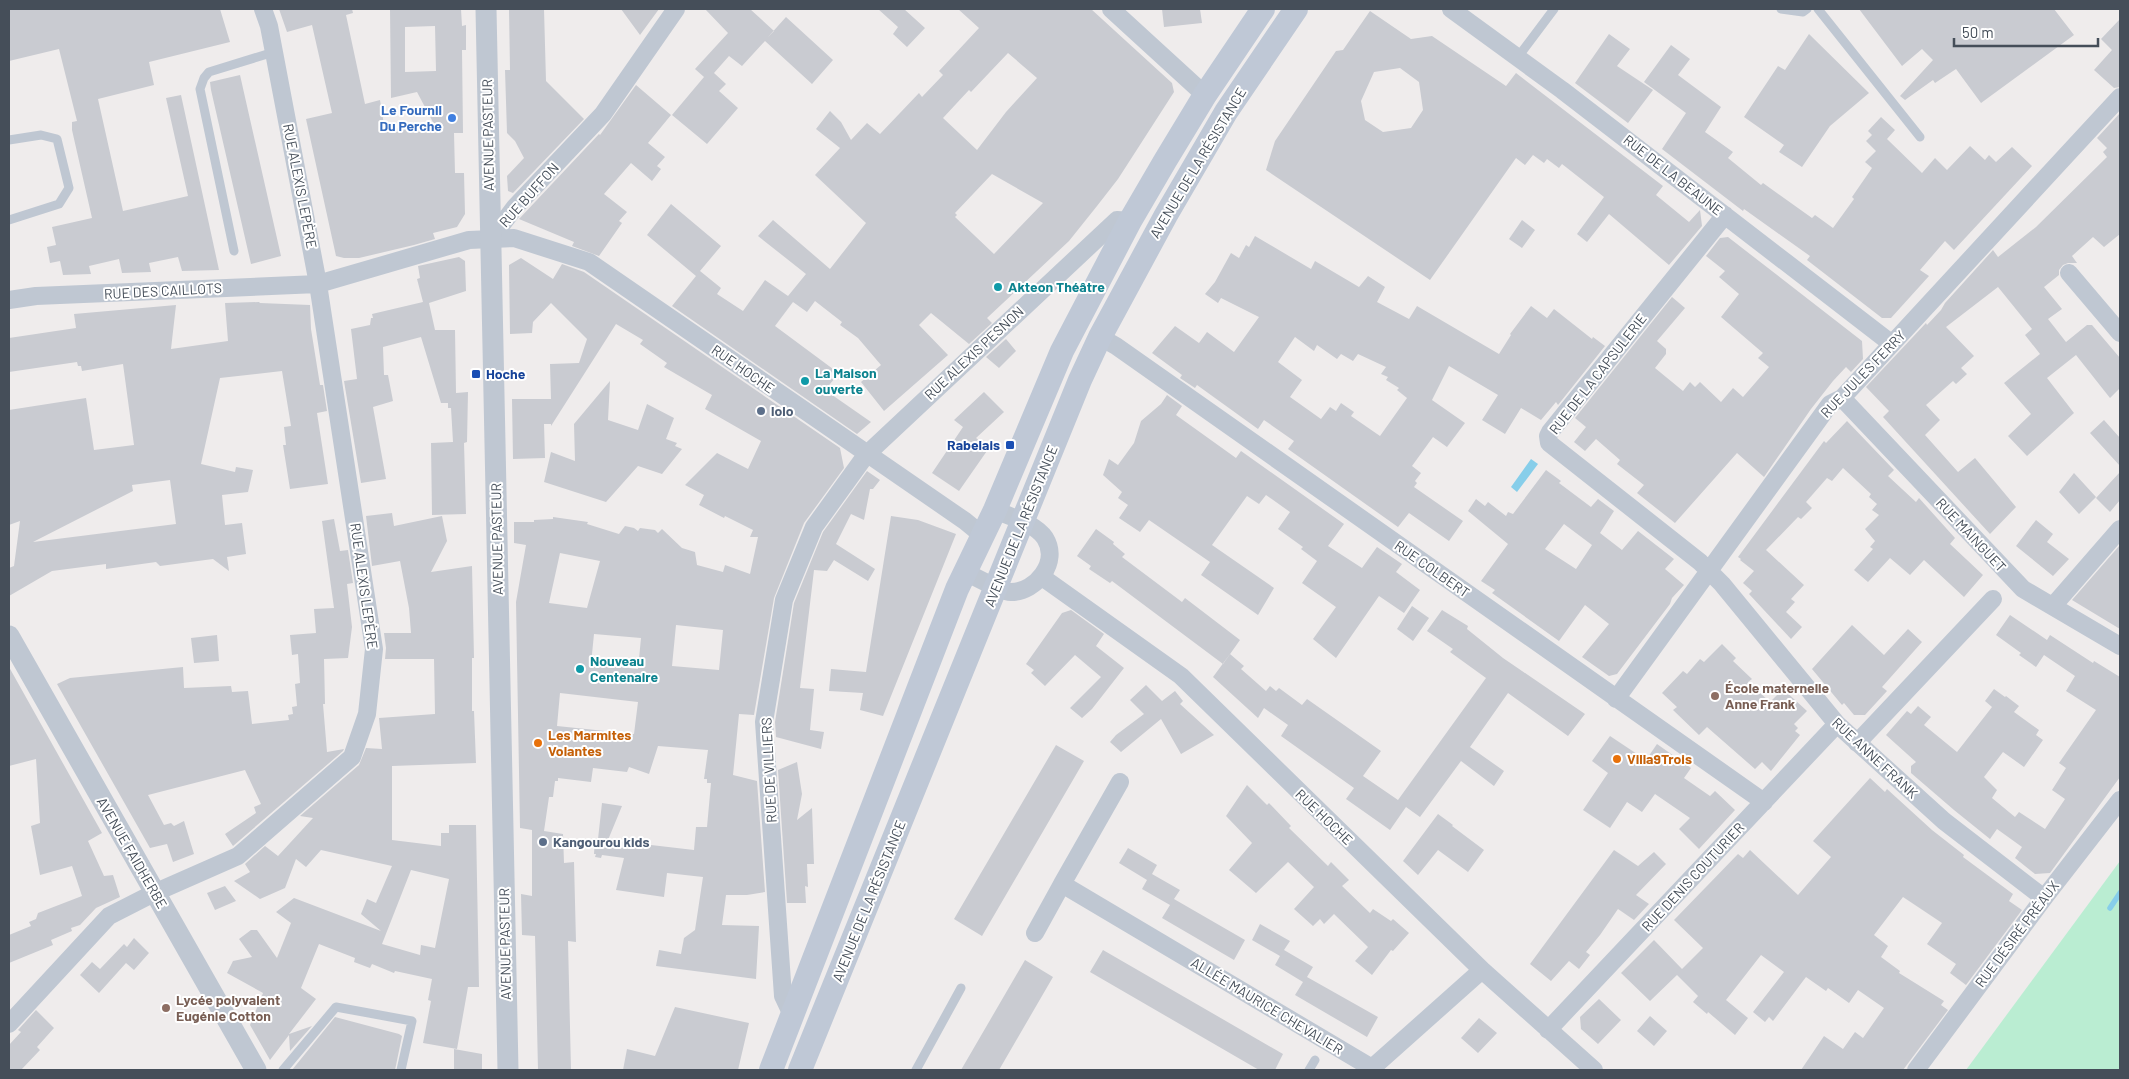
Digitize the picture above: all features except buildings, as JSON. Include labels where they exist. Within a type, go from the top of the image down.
[{"type":"main road","name":"AVENUE DE LA RÉSISTANCE","points":[[771,1070],[964,572],[995,510],[1062,351],[1124,221],[1202,92],[1263,9]]},
{"type":"main road","name":"AVENUE DE LA RÉSISTANCE","points":[[800,1070],[1080,380],[1100,337],[1166,215],[1226,112],[1296,9]]},
{"type":"street","name":"RUE ALEXIS LEPÈRE","points":[[9,1024],[109,916],[154,892],[238,856],[352,758],[367,714],[374,649],[318,284],[269,26],[263,9]]},
{"type":"street","name":"AVENUE PASTEUR","points":[[486,9],[508,1070]]},
{"type":"street","name":"RUE BUFFON","points":[[318,284],[469,240],[491,239],[515,207],[603,114],[676,9]]},
{"type":"street","points":[[1111,9],[1202,92]]},
{"type":"street","name":"RUE DE LA BEAUNE","points":[[1451,9],[1562,90],[1892,344]]},
{"type":"street","name":"RUE JULES FERRY","points":[[1616,699],[1830,404],[1842,398],[2120,96]]},
{"type":"street","name":"RUE DE LA CAPSULERIE","points":[[1710,571],[1549,443],[1548,440],[1550,432],[1725,215]]},
{"type":"street","name":"RUE ALEXIS PESNON","points":[[866,455],[1124,221]]},
{"type":"street","name":"RUE HOCHE","points":[[491,239],[514,238],[589,262],[982,535]]},
{"type":"street","points":[[2069,273],[2120,333]]},
{"type":"street","name":"RUE DES CAILLOTS","points":[[9,298],[318,284]]},
{"type":"street","name":"RUE COLBERT","points":[[1100,337],[1116,346],[1764,802]]},
{"type":"street","name":"RUE MAINGUET","points":[[1842,398],[2023,589],[2120,646]]},
{"type":"street","name":"RUE DE VILLIERS","points":[[792,1017],[783,996],[764,722],[784,600],[814,527],[866,455]]},
{"type":"street","points":[[964,572],[1009,592],[1030,588],[1042,577],[1049,552],[1046,538],[1036,528],[995,510]]},
{"type":"street","points":[[2052,606],[2120,529]]},
{"type":"street","name":"RUE ANNE FRANK","points":[[1710,571],[1837,724],[1944,821],[2044,898]]},
{"type":"street","name":"RUE HOCHE","points":[[1042,577],[1181,676],[1482,970],[1594,1070]]},
{"type":"street","points":[[1858,743],[1993,599]]},
{"type":"street","name":"AVENUE FAIDHERBE","points":[[9,636],[256,1070]]},
{"type":"street","name":"RUE DENIS COUTURIER","points":[[1548,1030],[1837,724]]},
{"type":"street","points":[[1035,933],[1120,782]]},
{"type":"street","name":"RUE DÉSIRÉ PRÉAUX","points":[[1916,1070],[2044,898],[2120,800]]},
{"type":"street","name":"ALLÉE MAURICE CHEVALIER","points":[[1062,884],[1371,1069],[1482,970]]},
{"type":"lane","points":[[1518,57],[1554,9]]},
{"type":"lane","points":[[1782,9],[1803,12],[1807,9]]},
{"type":"lane","points":[[1818,9],[1920,136]]},
{"type":"lane","points":[[234,251],[200,88],[209,72],[274,52]]},
{"type":"lane","points":[[9,140],[41,135],[57,139],[69,188],[59,204],[9,220]]},
{"type":"lane","points":[[916,1070],[961,988]]},
{"type":"lane","points":[[282,1070],[336,1007],[412,1021],[401,1070]]},
{"type":"lane","points":[[1309,1070],[1315,1060]]},
{"type":"green space","points":[[2120,861],[2120,1070],[1966,1070]]},
{"type":"water","points":[[1531,459],[1538,464],[1517,492],[1511,487]]},
{"type":"waterway","points":[[2110,908],[2120,893]]},
{"type":"place","name":"Le Fournil Du Perche","points":[[452,118]]},
{"type":"place","name":"Akteon Théâtre","points":[[998,287]]},
{"type":"place","name":"Hoche","points":[[476,374]]},
{"type":"place","name":"La Maison ouverte","points":[[805,381]]},
{"type":"place","name":"lolo","points":[[761,411]]},
{"type":"place","name":"Rabelais","points":[[1010,445]]},
{"type":"place","name":"Nouveau Centenaire","points":[[580,669]]},
{"type":"place","name":"École maternelle Anne Frank","points":[[1715,696]]},
{"type":"place","name":"Les Marmites Volantes","points":[[538,743]]},
{"type":"place","name":"Villa9Trois","points":[[1617,759]]},
{"type":"place","name":"Kangourou kids","points":[[543,842]]},
{"type":"place","name":"Lycée polyvalent Eugénie Cotton","points":[[166,1008]]}]
